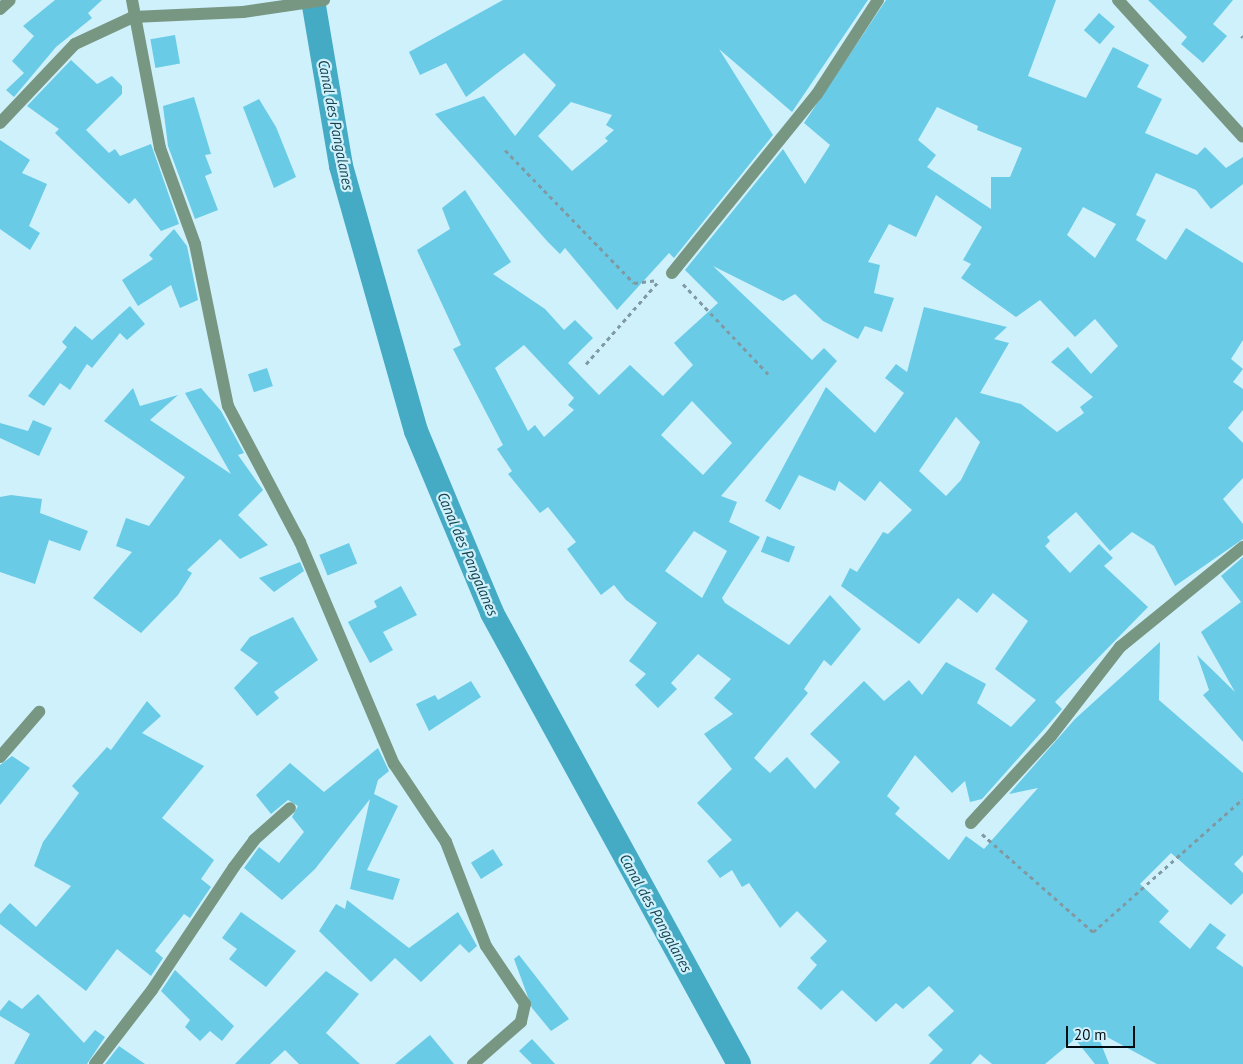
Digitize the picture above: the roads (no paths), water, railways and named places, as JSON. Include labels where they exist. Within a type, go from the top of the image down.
[{"type":"street","points":[[0,9],[10,0]]},
{"type":"street","points":[[132,0],[133,17],[160,148],[195,244],[228,406],[300,542],[394,764],[446,842],[486,946],[526,1004],[522,1022],[473,1064]]},
{"type":"street","points":[[0,123],[75,44],[133,17],[244,12],[324,0]]},
{"type":"street","points":[[672,273],[817,94],[878,0]]},
{"type":"street","points":[[1118,0],[1243,137]]},
{"type":"street","points":[[971,823],[1052,736],[1120,647],[1243,547]]},
{"type":"street","points":[[0,757],[39,712]]},
{"type":"street","points":[[95,1064],[152,990],[239,860],[290,808]]},
{"type":"waterway","name":"Canal des Pangalanes","points":[[313,0],[341,166],[416,431],[492,613],[739,1064]]}]
